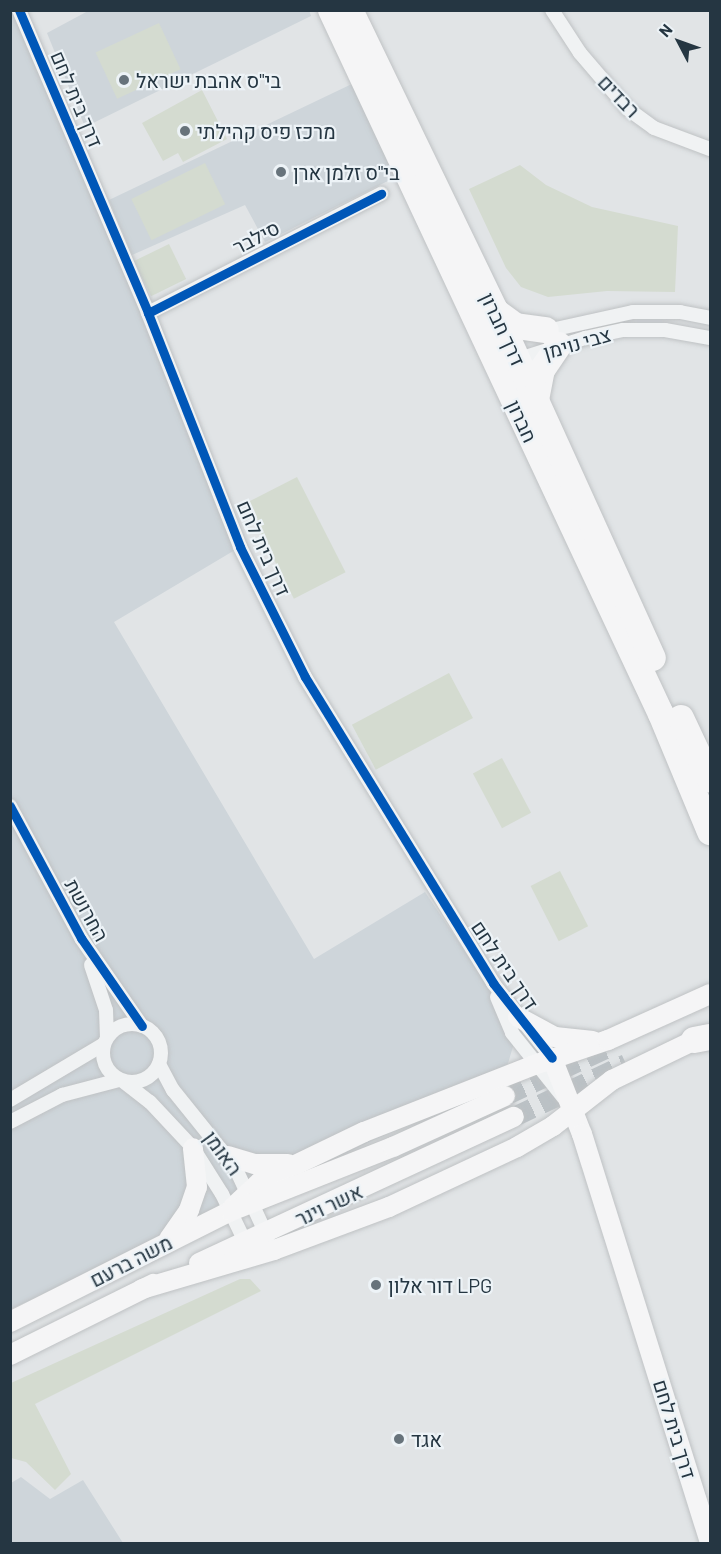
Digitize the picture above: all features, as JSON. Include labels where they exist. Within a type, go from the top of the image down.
[{"type":"highway","name":"חברון","points":[[331,10],[507,355],[711,832]]},
{"type":"highway","name":"דרך חברון","points":[[350,10],[495,310],[507,355],[536,400],[711,780]]},
{"type":"highway","points":[[495,310],[522,328],[552,338],[536,400]]},
{"type":"main road","points":[[250,1197],[297,1162],[543,1061],[608,1040],[711,994]]},
{"type":"main road","points":[[518,1017],[555,1037],[608,1040]]},
{"type":"main road","points":[[270,1242],[344,1226],[494,1159],[574,1110],[612,1080],[705,1037]]},
{"type":"main road","name":"דרך בית לחם","points":[[543,1061],[574,1110],[711,1542]]},
{"type":"main road","name":"אשר וינר","points":[[250,1197],[393,1147],[505,1096]]},
{"type":"main road","name":"אשר וינר","points":[[270,1242],[514,1117]]},
{"type":"main road","points":[[163,1245],[181,1224],[194,1196],[197,1166],[193,1148]]},
{"type":"main road","points":[[228,1156],[255,1164],[297,1162]]},
{"type":"main road","name":"משה ברעם","points":[[10,1322],[231,1210],[250,1197]]},
{"type":"main road","name":"משה ברעם","points":[[10,1355],[142,1289],[270,1242]]},
{"type":"main road","points":[[10,1305],[50,1303]]},
{"type":"street","points":[[10,15],[18,10]]},
{"type":"street","name":"דרך בית לחם","points":[[18,10],[148,313],[240,547],[295,657],[384,810],[493,983],[518,1017],[543,1061]]},
{"type":"street","name":"רבדים","points":[[552,10],[586,60],[633,114],[654,128],[711,148]]},
{"type":"street","name":"סילבר","points":[[148,313],[381,194]]},
{"type":"street","name":"צבי נוימן","points":[[507,355],[633,312],[680,312],[711,318]]},
{"type":"street","name":"צבי נוימן","points":[[507,355],[552,338],[623,330],[665,330],[711,338]]},
{"type":"street","name":"החרושת","points":[[10,806],[81,938],[142,1026]]},
{"type":"street","name":"החרושת","points":[[81,938],[103,996],[106,1041]]},
{"type":"street","name":"דרך בית לחם","points":[[493,983],[512,1033],[543,1061]]},
{"type":"street","points":[[10,1100],[106,1041],[122,1025],[142,1026],[159,1043],[159,1064],[141,1081],[122,1081],[62,1095],[10,1122]]},
{"type":"street","points":[[106,1041],[107,1069],[122,1081]]},
{"type":"street","name":"האומן","points":[[159,1064],[173,1090],[228,1156],[270,1242]]},
{"type":"street","name":"האומן","points":[[122,1081],[150,1102],[193,1148],[231,1210],[250,1251]]},
{"type":"shaded area","name":"בי\"ס אהבת ישראל","points":[[309,10],[311,16],[85,127],[47,33],[88,11]]},
{"type":"shaded area","points":[[10,11],[19,11],[240,547],[114,622],[314,959],[425,892],[518,1030],[503,1080],[11,1309]]},
{"type":"shaded area","points":[[159,23],[181,69],[117,99],[96,53]]},
{"type":"shaded area","points":[[356,82],[400,175],[265,242],[245,205],[132,255],[109,200]]},
{"type":"shaded area","name":"מרכז פיס קהילתי","points":[[202,90],[227,139],[183,162],[178,153],[163,161],[142,123]]},
{"type":"shaded area","points":[[205,163],[225,204],[151,240],[131,199]]},
{"type":"shaded area","points":[[520,165],[546,185],[592,207],[678,226],[675,292],[607,291],[548,297],[521,287],[506,268],[469,189]]},
{"type":"shaded area","points":[[169,244],[186,279],[151,296],[134,261]]},
{"type":"shaded area","points":[[297,477],[346,572],[294,599],[245,503]]},
{"type":"shaded area","points":[[449,673],[473,718],[376,770],[352,725]]},
{"type":"shaded area","points":[[502,758],[531,813],[502,828],[473,773]]},
{"type":"shaded area","points":[[560,871],[588,926],[559,941],[531,886]]},
{"type":"shaded area","points":[[240,1279],[250,1279],[261,1291],[35,1404],[71,1474],[55,1490],[26,1462],[11,1458],[11,1383]]},
{"type":"shaded area","points":[[21,1477],[50,1499],[83,1480],[123,1543],[11,1543],[11,1483]]},
{"type":"tunnel","points":[[505,1096],[610,1047]]},
{"type":"tunnel","points":[[514,1117],[626,1064]]},
{"type":"cycle path","points":[[19,10],[148,313],[240,547],[305,677],[493,983],[552,1058]]},
{"type":"cycle path","points":[[148,313],[381,194]]},
{"type":"cycle path","points":[[10,806],[81,938],[142,1026]]},
{"type":"place","name":"בי\"ס אהבת ישראל","points":[[124,80]]},
{"type":"place","name":"מרכז פיס קהילתי","points":[[185,131]]},
{"type":"place","name":"בי\"ס זלמן ארן","points":[[281,172]]},
{"type":"place","name":"דור אלון LPG","points":[[376,1285]]},
{"type":"place","name":"אגד","points":[[399,1439]]}]
